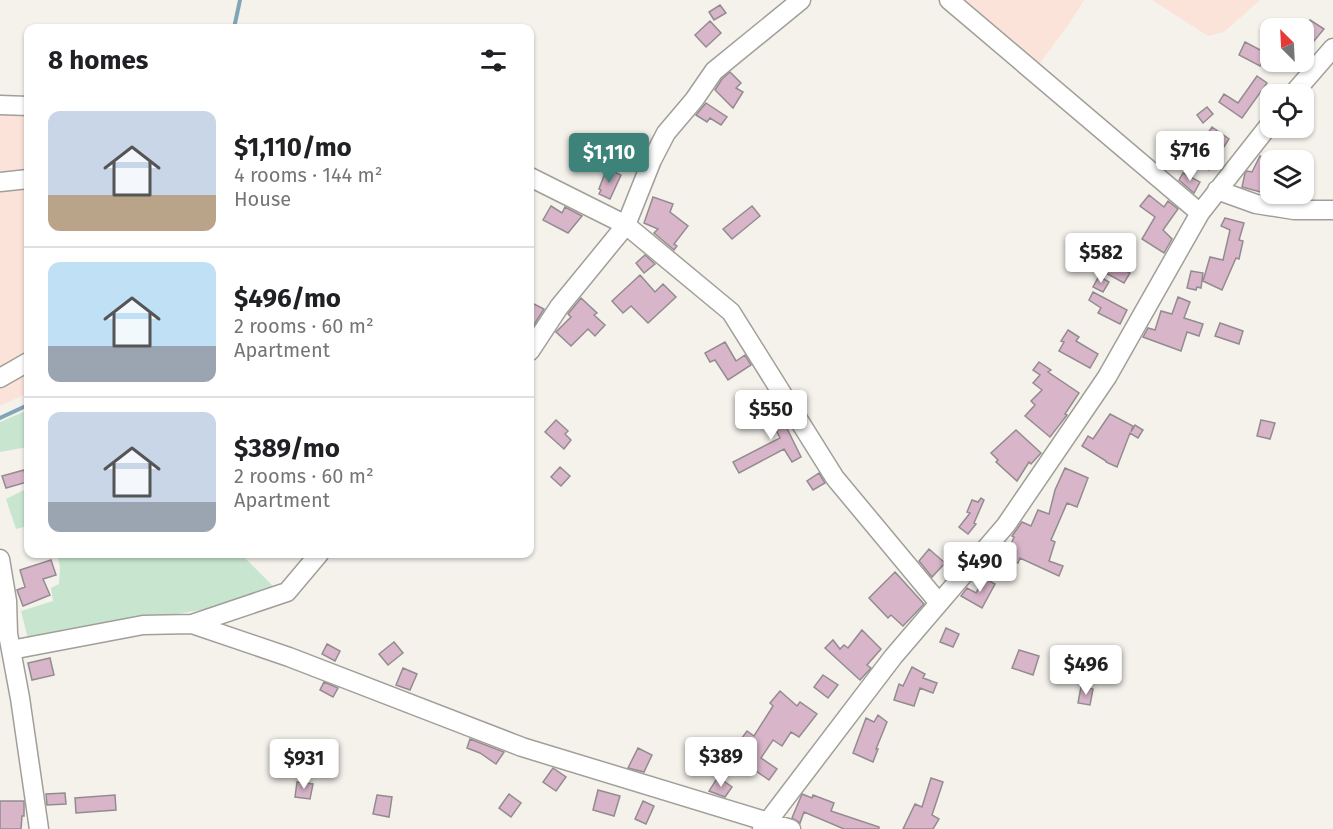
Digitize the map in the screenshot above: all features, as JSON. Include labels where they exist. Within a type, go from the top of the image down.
[{"type":"street","points":[[534,345],[559,307],[626,225],[652,160],[666,133],[694,100],[714,71],[801,0]]},
{"type":"street","points":[[949,0],[1200,213]]},
{"type":"street","points":[[1302,84],[1333,48]]},
{"type":"street","points":[[0,105],[24,106]]},
{"type":"street","points":[[764,825],[893,657],[1006,525],[1107,377],[1200,213],[1260,136]]},
{"type":"street","points":[[0,182],[24,179]]},
{"type":"street","points":[[534,179],[626,225],[731,312],[835,478],[939,603]]},
{"type":"street","points":[[1217,190],[1256,204],[1294,210],[1333,210]]},
{"type":"street","points":[[0,378],[24,364]]},
{"type":"street","points":[[11,650],[143,624],[192,624],[287,592],[316,558]]},
{"type":"street","points":[[0,559],[3,603],[39,829]]},
{"type":"street","points":[[192,624],[289,657],[522,747],[764,825],[791,829]]},
{"type":"shaded area","points":[[956,0],[1084,0],[1040,63]]},
{"type":"shaded area","points":[[1152,0],[1260,0],[1224,32],[1208,36]]},
{"type":"shaded area","points":[[0,111],[24,112],[24,395],[0,406]]},
{"type":"green space","points":[[24,412],[24,448],[0,452],[0,422]]},
{"type":"green space","points":[[24,490],[24,527],[16,529],[6,499]]},
{"type":"green space","points":[[58,558],[245,558],[278,591],[212,608],[28,639],[21,611],[53,601],[51,588],[59,584]]},
{"type":"building","points":[[720,5],[726,13],[714,20],[709,12]]},
{"type":"building","points":[[710,21],[721,33],[706,47],[695,35]]},
{"type":"building","points":[[1314,23],[1324,29],[1314,41]]},
{"type":"building","points":[[1245,42],[1260,50],[1260,66],[1239,55]]},
{"type":"building","points":[[730,72],[741,83],[736,88],[743,92],[733,108],[715,90]]},
{"type":"building","points":[[1257,76],[1267,83],[1260,84],[1260,93],[1242,118],[1219,102],[1224,94],[1238,103]]},
{"type":"building","points":[[706,103],[727,117],[721,125],[710,118],[707,122],[696,115]]},
{"type":"building","points":[[1207,107],[1213,114],[1203,123],[1197,115]]},
{"type":"building","points":[[1212,127],[1229,139],[1209,170],[1192,157]]},
{"type":"building","points":[[1260,156],[1260,192],[1242,187],[1245,173],[1252,172]]},
{"type":"building","points":[[610,170],[621,175],[610,199],[599,194],[601,190],[599,189],[605,173],[608,174]]},
{"type":"building","points":[[1183,173],[1200,182],[1194,193],[1179,180]]},
{"type":"building","points":[[1149,195],[1164,207],[1168,201],[1178,209],[1163,230],[1172,239],[1164,253],[1142,239],[1155,217],[1140,206]]},
{"type":"building","points":[[653,197],[673,204],[670,212],[688,226],[674,244],[677,246],[674,250],[654,233],[658,229],[644,223]]},
{"type":"building","points":[[551,206],[562,213],[565,207],[582,216],[568,233],[543,220]]},
{"type":"building","points":[[752,206],[760,216],[732,239],[723,229]]},
{"type":"building","points":[[1225,218],[1244,223],[1239,240],[1243,241],[1239,259],[1236,258],[1222,290],[1203,281],[1210,257],[1223,260],[1230,230],[1221,226]]},
{"type":"building","points":[[645,255],[655,264],[644,273],[636,263]]},
{"type":"building","points":[[1110,262],[1130,273],[1124,283],[1104,272]]},
{"type":"building","points":[[1191,271],[1203,273],[1201,288],[1197,287],[1196,290],[1187,288]]},
{"type":"building","points":[[640,275],[655,292],[663,284],[676,297],[648,323],[631,306],[623,313],[612,301]]},
{"type":"building","points":[[1099,276],[1109,282],[1103,292],[1093,287]]},
{"type":"building","points":[[1093,292],[1127,310],[1120,324],[1098,313],[1101,308],[1089,300]]},
{"type":"building","points":[[1178,297],[1190,302],[1184,318],[1203,324],[1199,336],[1187,332],[1181,351],[1143,337],[1148,328],[1155,330],[1161,311],[1172,314]]},
{"type":"building","points":[[581,298],[597,313],[594,315],[605,325],[595,336],[588,329],[571,346],[556,332],[571,317],[568,314]]},
{"type":"building","points":[[534,304],[544,309],[534,325]]},
{"type":"building","points":[[1220,323],[1243,331],[1239,344],[1215,336]]},
{"type":"building","points":[[1068,330],[1079,337],[1076,341],[1098,354],[1090,368],[1059,351],[1064,342],[1061,341]]},
{"type":"building","points":[[725,342],[736,361],[745,355],[751,365],[728,380],[715,360],[710,362],[705,353]]},
{"type":"building","points":[[1039,362],[1051,370],[1048,372],[1079,393],[1065,414],[1067,415],[1050,437],[1025,416],[1035,405],[1031,401],[1042,390],[1033,383],[1040,375],[1033,370]]},
{"type":"building","points":[[773,400],[801,457],[792,462],[784,449],[739,473],[733,462],[780,438],[770,418],[764,421],[757,409]]},
{"type":"building","points":[[1110,414],[1133,426],[1131,432],[1135,425],[1143,430],[1138,438],[1130,433],[1117,467],[1082,446],[1088,436],[1093,439]]},
{"type":"building","points":[[556,420],[568,431],[565,434],[571,440],[564,449],[545,432]]},
{"type":"building","points":[[1261,420],[1275,423],[1270,439],[1257,436]]},
{"type":"building","points":[[1016,430],[1041,453],[1031,464],[1029,462],[1017,481],[996,462],[998,460],[991,453]]},
{"type":"building","points":[[560,467],[570,476],[561,486],[551,477]]},
{"type":"building","points":[[1065,468],[1088,478],[1077,507],[1067,503],[1051,540],[1055,542],[1049,561],[1063,566],[1059,576],[1020,558],[1018,563],[1005,558],[1014,537],[1012,536],[1022,522],[1031,526],[1038,510],[1049,514],[1055,490]]},
{"type":"building","points":[[24,470],[24,483],[6,488],[2,476]]},
{"type":"building","points":[[819,473],[825,483],[813,490],[807,481]]},
{"type":"building","points":[[981,498],[984,500],[974,523],[976,524],[968,534],[959,527],[970,513],[967,512],[972,500],[978,502]]},
{"type":"building","points":[[929,549],[945,563],[932,577],[919,561]]},
{"type":"building","points":[[51,560],[56,575],[43,579],[50,595],[23,606],[17,590],[25,587],[20,570]]},
{"type":"building","points":[[895,572],[924,604],[903,626],[891,615],[888,618],[869,598]]},
{"type":"building","points":[[984,578],[995,584],[982,608],[961,596],[967,588],[976,593]]},
{"type":"building","points":[[946,628],[959,634],[953,647],[940,642]]},
{"type":"building","points":[[862,630],[881,649],[867,665],[871,668],[860,680],[825,648],[833,640],[840,649],[844,645],[848,648]]},
{"type":"building","points":[[394,642],[403,653],[388,665],[379,654]]},
{"type":"building","points":[[327,644],[340,651],[335,661],[322,654]]},
{"type":"building","points":[[1019,650],[1039,656],[1033,675],[1012,668]]},
{"type":"building","points":[[50,658],[54,675],[32,680],[28,663]]},
{"type":"building","points":[[912,667],[925,674],[923,678],[937,683],[933,693],[920,688],[914,706],[894,700],[899,684],[903,686]]},
{"type":"building","points":[[403,668],[417,674],[410,690],[396,685]]},
{"type":"building","points":[[823,675],[838,685],[828,698],[814,687]]},
{"type":"building","points":[[324,682],[338,688],[333,697],[320,690]]},
{"type":"building","points":[[1081,687],[1093,689],[1090,705],[1078,703]]},
{"type":"building","points":[[780,691],[797,706],[800,702],[817,714],[799,737],[791,732],[782,746],[773,740],[761,758],[777,769],[769,780],[743,762],[748,754],[736,746],[747,731],[754,736],[773,706],[770,703]]},
{"type":"building","points":[[878,715],[887,722],[873,762],[853,753],[866,718],[874,722]]},
{"type":"building","points":[[470,739],[504,752],[496,764],[480,753],[467,748]]},
{"type":"building","points":[[638,748],[652,755],[644,772],[628,768]]},
{"type":"building","points":[[553,768],[566,777],[556,791],[543,782]]},
{"type":"building","points":[[718,777],[732,787],[725,797],[709,791]]},
{"type":"building","points":[[931,778],[943,782],[932,815],[939,819],[933,829],[903,829],[915,804],[922,807]]},
{"type":"building","points":[[297,782],[313,784],[310,799],[295,797]]},
{"type":"building","points":[[598,790],[620,796],[614,816],[593,810]]},
{"type":"building","points":[[65,793],[66,804],[47,805],[46,794]]},
{"type":"building","points":[[509,794],[521,803],[511,817],[499,808]]},
{"type":"building","points":[[802,794],[812,798],[813,795],[834,803],[831,811],[879,827],[879,829],[844,829],[804,812],[800,823],[792,818]]},
{"type":"building","points":[[115,795],[116,810],[76,813],[75,798]]},
{"type":"building","points":[[377,795],[392,797],[389,817],[373,814]]},
{"type":"building","points":[[0,801],[24,801],[21,829],[0,829]]},
{"type":"building","points":[[643,801],[654,806],[646,824],[635,819]]},
{"type":"waterway","points":[[235,24],[240,0]]},
{"type":"waterway","points":[[0,418],[24,407]]}]
